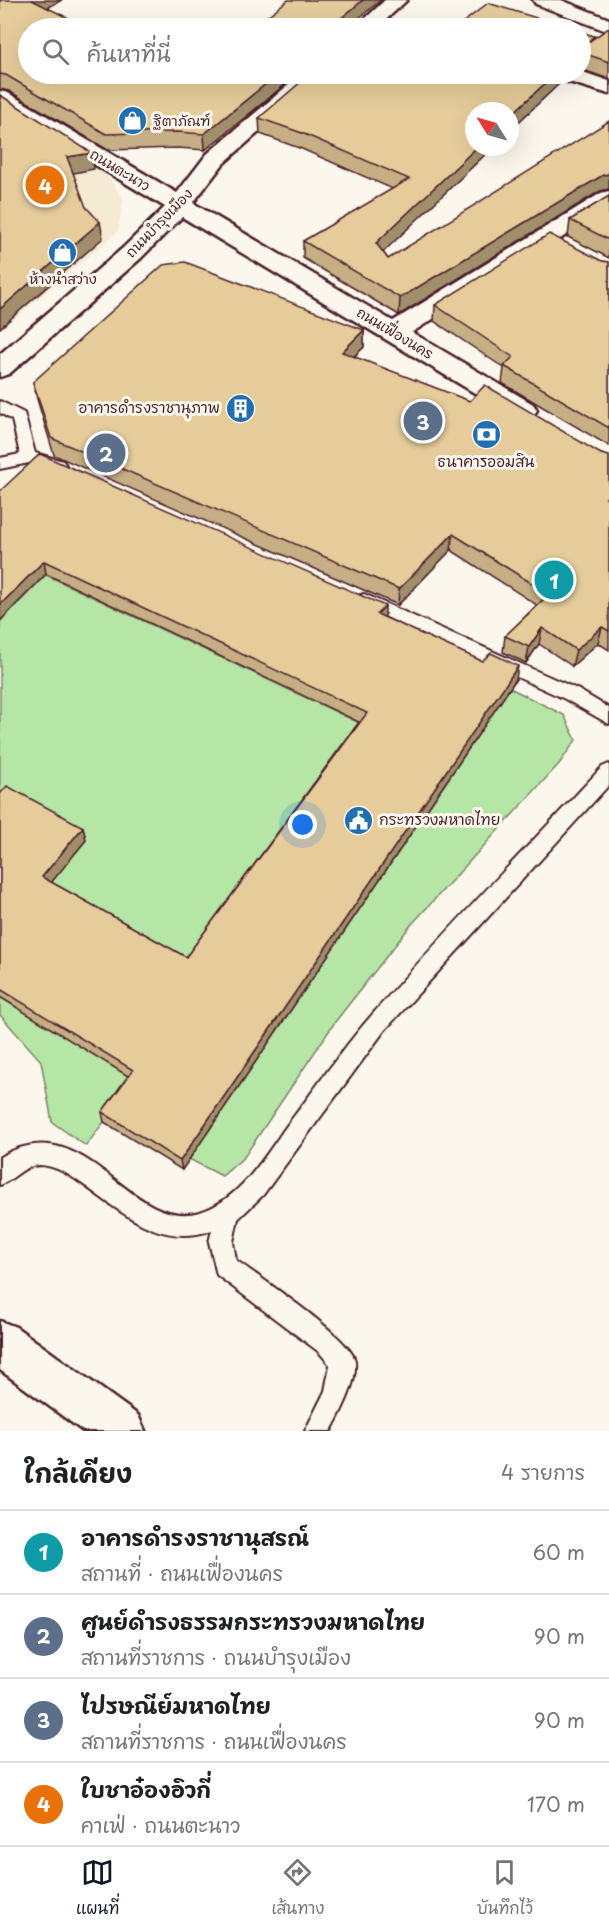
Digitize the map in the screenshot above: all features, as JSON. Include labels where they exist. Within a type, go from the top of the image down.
[{"type":"street","points":[[376,18],[397,0]]},
{"type":"street","points":[[543,0],[589,18]]},
{"type":"street","points":[[591,19],[609,26]]},
{"type":"street","points":[[591,82],[609,88]]},
{"type":"street","name":"ถนนบำรุงเมือง","points":[[0,368],[132,253],[179,206],[215,159],[302,84]]},
{"type":"street","name":"ถนนตะนาว","points":[[0,98],[179,206]]},
{"type":"street","points":[[394,332],[609,199]]},
{"type":"street","name":"ถนนเฟื่องนคร","points":[[179,206],[548,425]]},
{"type":"street","points":[[545,238],[572,252]]},
{"type":"street","points":[[0,1343],[122,1431]]},
{"type":"lane","points":[[0,406],[20,417],[28,456]]},
{"type":"lane","points":[[0,464],[28,456],[44,459],[76,473]]},
{"type":"lane","points":[[344,591],[571,694],[609,717]]},
{"type":"lane","points":[[0,1174],[9,1164],[38,1154],[65,1159],[148,1215],[175,1225],[198,1224],[228,1213],[255,1188],[377,1024],[609,772]]},
{"type":"lane","points":[[228,1213],[221,1242],[225,1267],[328,1343],[343,1361],[337,1394],[318,1431]]},
{"type":"shaded area","points":[[0,108],[100,166],[123,198],[118,231],[0,331]]},
{"type":"green space","points":[[46,575],[366,726],[188,969],[46,889],[85,840],[0,810],[0,622]]},
{"type":"green space","points":[[510,688],[564,715],[576,740],[559,764],[411,925],[335,1022],[244,1157],[222,1176],[189,1159]]},
{"type":"green space","points":[[0,997],[135,1080],[86,1146],[52,1122],[41,1061],[0,1015]]},
{"type":"building","points":[[0,0],[32,0],[68,18],[18,18],[18,82],[0,74]]},
{"type":"building","points":[[288,0],[363,0],[341,18],[265,18]]},
{"type":"building","points":[[488,3],[537,18],[469,18]]},
{"type":"building","points":[[609,28],[609,62],[591,56],[591,40]]},
{"type":"building","points":[[21,84],[266,84],[204,134],[177,132],[106,134]]},
{"type":"building","points":[[298,84],[544,84],[519,108],[519,102],[465,102],[465,156],[468,156],[376,243],[388,259],[609,121],[609,174],[603,175],[400,298],[303,241],[409,179],[302,133],[259,118]]},
{"type":"building","points":[[0,95],[92,153],[67,157],[86,207],[100,222],[0,309]]},
{"type":"building","points":[[609,196],[609,240],[570,220]]},
{"type":"building","points":[[549,234],[602,261],[609,262],[609,428],[504,366],[513,357],[435,305]]},
{"type":"building","points":[[185,262],[364,330],[342,352],[470,401],[485,385],[601,454],[609,456],[609,495],[606,498],[609,499],[609,631],[602,627],[576,650],[542,628],[529,647],[505,636],[549,594],[453,534],[399,589],[51,438],[33,382],[163,265]]},
{"type":"building","name":"กระทรวงมหาดไทย","points":[[40,454],[385,606],[377,614],[482,661],[491,653],[518,666],[180,1161],[102,1112],[133,1070],[0,989],[0,794],[7,786],[83,827],[42,877],[186,957],[367,713],[44,561],[0,605],[0,491]]},
{"type":"place","name":"ฐิตาภัณฑ์","points":[[132,121]]},
{"type":"place","name":"ใบชาอ๋องอิวกี่","points":[[45,185]]},
{"type":"place","name":"ห้างนำสว่าง","points":[[63,252]]},
{"type":"place","name":"อาคารดำรงราชานุภาพ","points":[[241,408]]},
{"type":"place","name":"ไปรษณีย์มหาดไทย","points":[[423,421]]},
{"type":"place","name":"ธนาคารออมสิน","points":[[486,435]]},
{"type":"place","name":"ศูนย์ดำรงธรรมกระทรวงมหาดไทย","points":[[106,453]]},
{"type":"place","name":"อาคารดำรงราชานุสรณ์","points":[[554,580]]},
{"type":"place","name":"กระทรวงมหาดไทย","points":[[358,820]]}]
